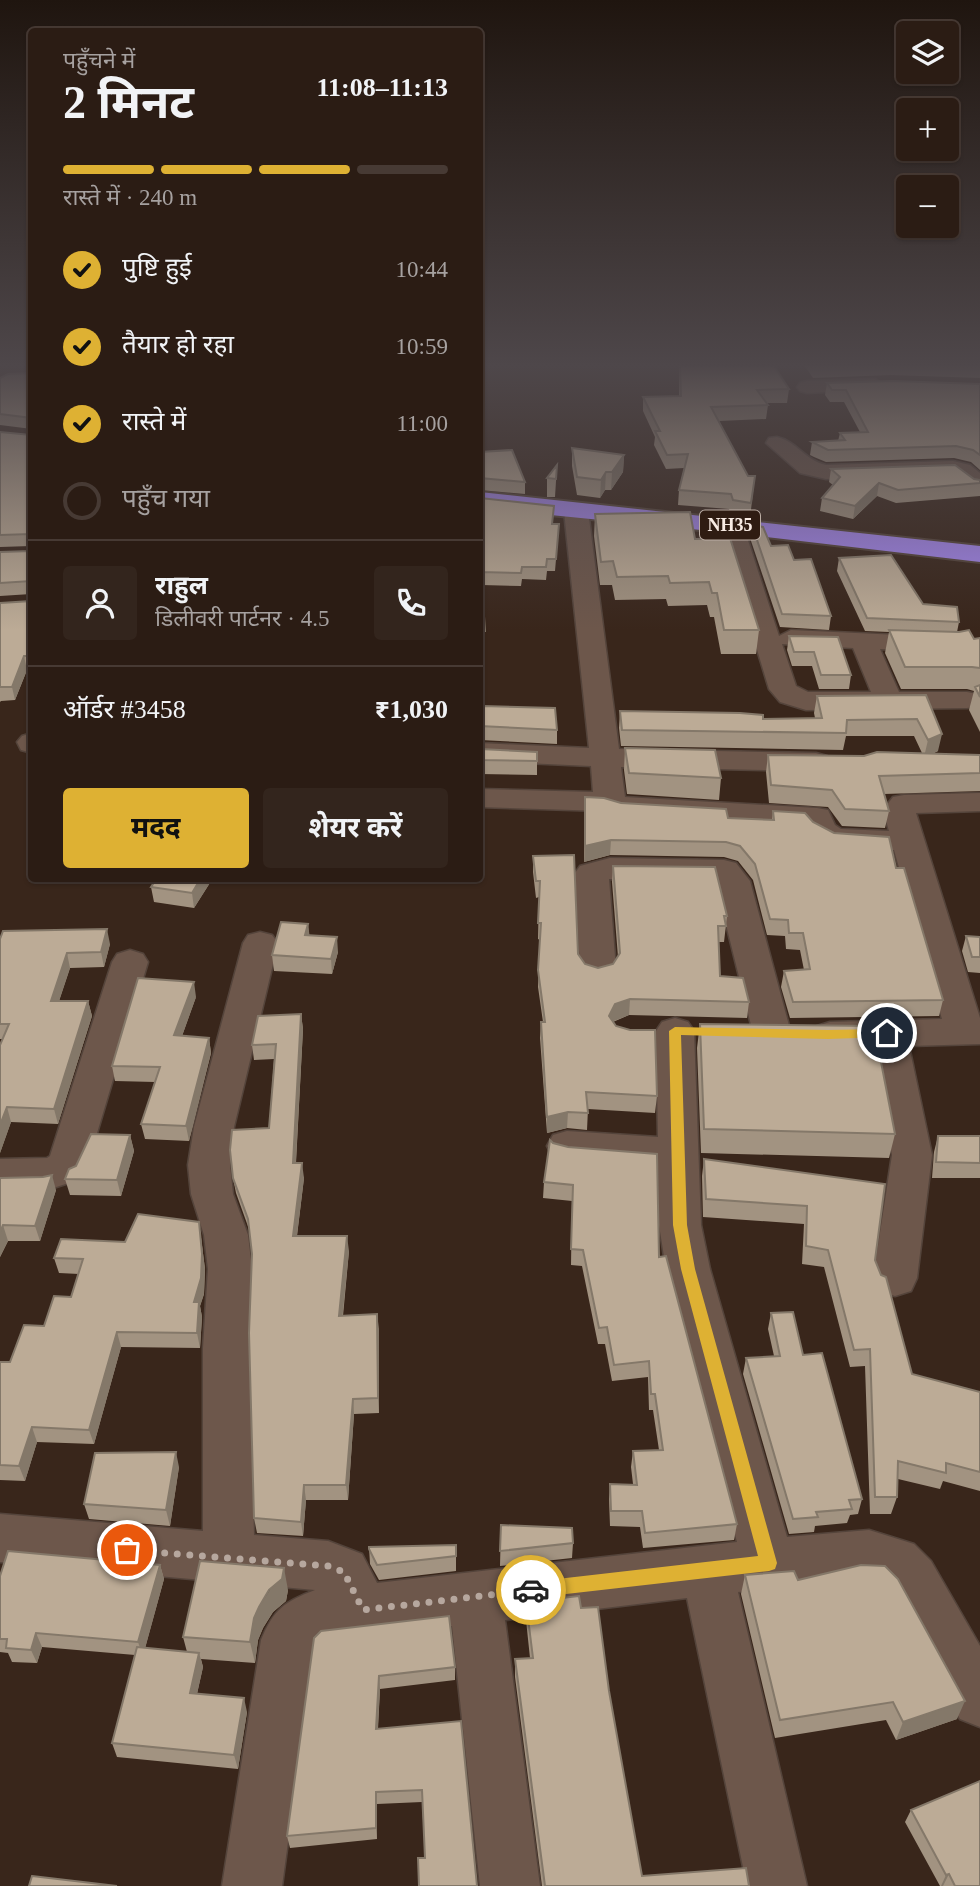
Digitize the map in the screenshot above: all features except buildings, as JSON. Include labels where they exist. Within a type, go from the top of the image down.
[{"type":"highway","name":"NH35","points":[[483,500],[731,525],[980,554]]},
{"type":"street","points":[[790,454],[808,468],[826,472],[953,468],[962,470],[980,484]]},
{"type":"street","points":[[576,511],[610,802]]},
{"type":"street","points":[[731,525],[783,689],[790,696],[806,701],[967,700]]},
{"type":"street","points":[[766,638],[954,644]]},
{"type":"street","points":[[863,640],[889,701]]},
{"type":"street","points":[[483,752],[605,758],[839,762]]},
{"type":"street","points":[[805,762],[819,827],[826,835],[837,838],[908,841]]},
{"type":"street","points":[[483,798],[610,802],[620,807],[817,817]]},
{"type":"street","points":[[769,1563],[688,1269],[680,1225],[679,1154],[687,1031],[972,1031],[899,810],[904,804],[980,802]]},
{"type":"street","points":[[598,970],[592,873],[610,868],[724,870],[733,881],[772,1033]]},
{"type":"street","points":[[229,1559],[226,1348],[230,1269],[226,1235],[212,1194],[209,1165],[214,1127],[260,943]]},
{"type":"street","points":[[0,1175],[47,1174],[63,1169],[69,1160],[130,962]]},
{"type":"street","points":[[887,1033],[912,1155],[895,1278]]},
{"type":"street","points":[[567,1146],[679,1154]]},
{"type":"street","points":[[0,1538],[328,1566],[344,1572],[363,1610]]},
{"type":"street","points":[[252,1886],[288,1640],[299,1625],[315,1616],[769,1563],[869,1555],[896,1562],[912,1579],[980,1699]]},
{"type":"street","points":[[707,1570],[776,1886]]},
{"type":"street","points":[[475,1596],[510,1886]]},
{"type":"way so far","points":[[127,1550],[328,1566],[344,1572],[363,1610],[531,1590]]},
{"type":"route","points":[[531,1590],[769,1563],[688,1269],[680,1225],[675,1031],[828,1035],[887,1033]]}]
